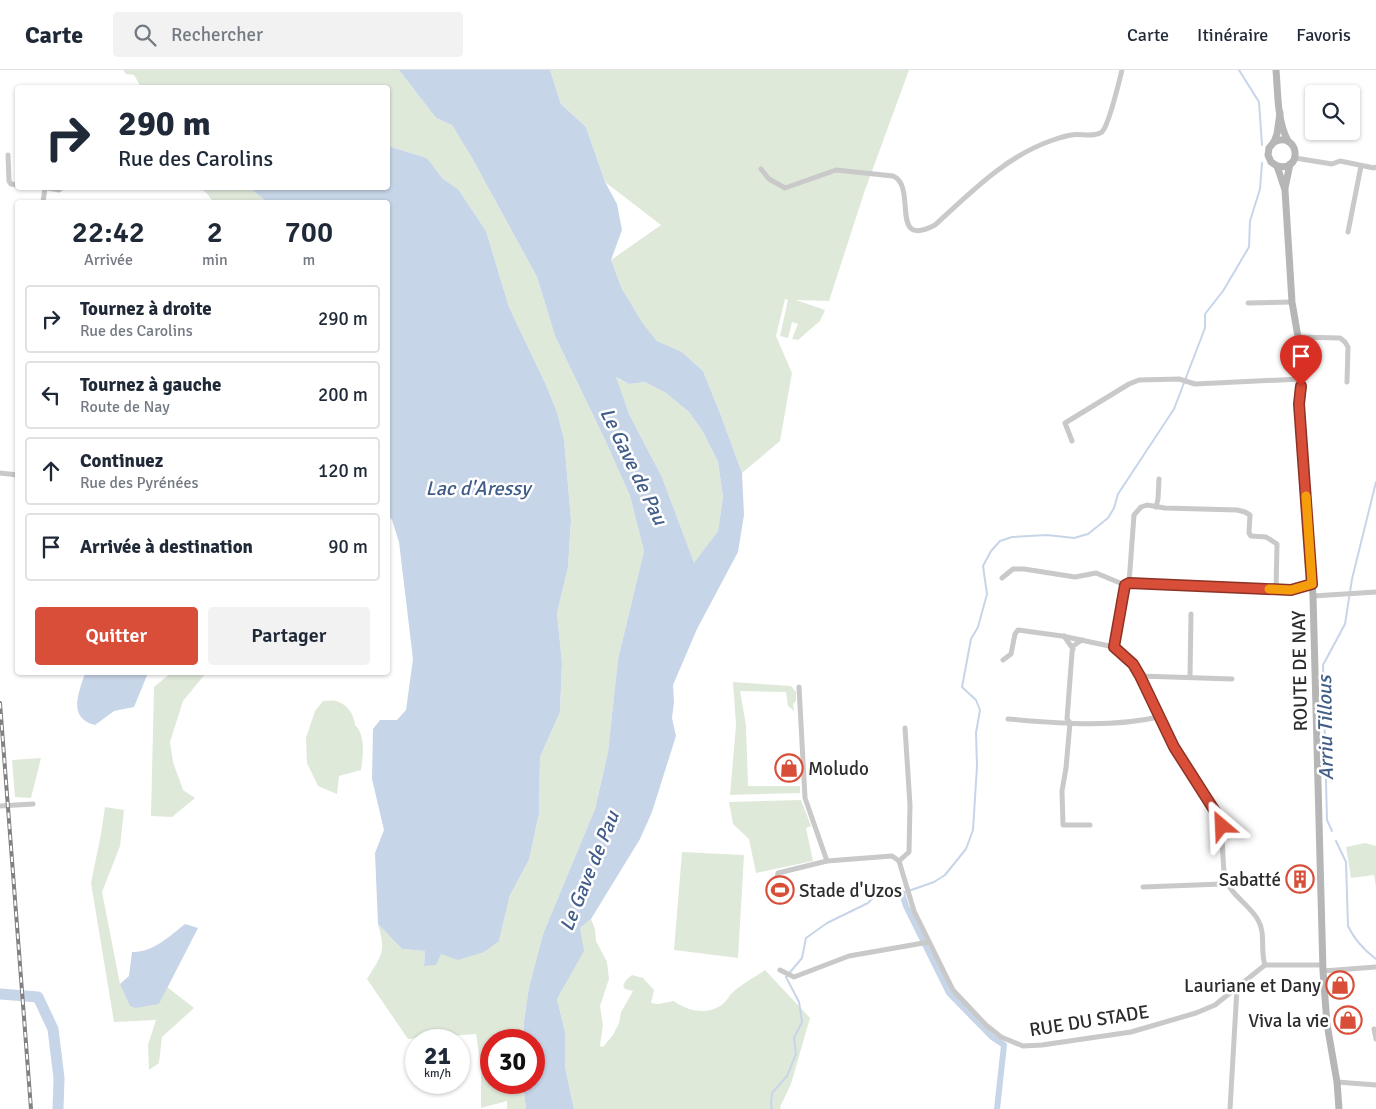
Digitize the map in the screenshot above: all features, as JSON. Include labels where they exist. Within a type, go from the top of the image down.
[{"type":"main road","points":[[1276,70],[1284,135],[1295,148],[1295,158],[1284,167],[1277,166],[1271,162],[1268,155],[1277,134],[1280,113]]},
{"type":"main road","points":[[1274,142],[1288,141]]},
{"type":"main road","points":[[1285,190],[1290,164]]},
{"type":"main road","points":[[1277,166],[1285,190]]},
{"type":"main road","name":"ROUTE DE NAY","points":[[1285,190],[1292,302],[1298,337],[1301,379],[1299,404],[1313,596],[1323,968],[1327,1024],[1337,1082],[1338,1109]]},
{"type":"street","points":[[761,169],[769,179],[785,188],[836,170],[897,177],[903,184],[905,215],[908,224],[918,231],[926,230],[935,225],[994,171],[1010,161],[1052,140],[1073,134],[1095,134],[1102,132],[1107,123],[1122,70]]},
{"type":"street","points":[[8,155],[9,181],[11,184],[15,185]]},
{"type":"street","points":[[1295,158],[1332,164],[1340,162],[1376,167]]},
{"type":"street","points":[[1348,232],[1361,166]]},
{"type":"street","points":[[1248,303],[1292,302]]},
{"type":"street","points":[[1298,337],[1340,338],[1345,342],[1348,347],[1347,382]]},
{"type":"street","points":[[1072,441],[1065,423],[1129,384],[1139,380],[1178,379],[1195,384],[1301,379]]},
{"type":"street","points":[[0,473],[15,475]]},
{"type":"street","points":[[1156,506],[1159,479]]},
{"type":"street","points":[[1114,647],[1127,584],[1134,515],[1141,507],[1147,505],[1246,512],[1250,516],[1249,533],[1251,536],[1266,537],[1276,544],[1276,590]]},
{"type":"street","points":[[1002,578],[1013,569],[1024,569],[1075,577],[1096,572],[1127,584],[1291,590],[1312,584]]},
{"type":"street","points":[[1313,596],[1376,592]]},
{"type":"street","points":[[1190,678],[1191,614]]},
{"type":"street","points":[[1003,660],[1011,654],[1015,634],[1018,630],[1064,636],[1114,647],[1133,664],[1174,747],[1218,816],[1222,826],[1226,878],[1258,918],[1262,927],[1263,959],[1265,965],[1323,968],[1376,966]]},
{"type":"street","points":[[1064,636],[1073,649]]},
{"type":"street","points":[[1082,640],[1073,646],[1067,719],[1070,724],[1062,791],[1064,825],[1090,825]]},
{"type":"street","points":[[1140,676],[1232,679]]},
{"type":"street","points":[[799,687],[805,798],[828,861]]},
{"type":"street","points":[[1008,719],[1070,724],[1140,721],[1159,717]]},
{"type":"street","points":[[777,878],[778,873],[828,861],[892,856],[899,861],[909,852],[910,805],[905,728]]},
{"type":"street","points":[[0,806],[33,804]]},
{"type":"street","name":"RUE DU STADE","points":[[899,861],[925,942],[953,990],[1001,1037],[1023,1046],[1131,1032],[1196,1014],[1215,1005],[1265,965]]},
{"type":"street","points":[[1143,887],[1222,884],[1228,882]]},
{"type":"street","points":[[783,971],[794,977],[850,956],[925,942]]},
{"type":"street","points":[[1230,1109],[1237,988]]},
{"type":"street","points":[[1374,1029],[1376,1039]]},
{"type":"street","points":[[1337,1082],[1376,1085]]},
{"type":"green space","points":[[123,70],[399,70],[436,118],[452,125],[537,277],[555,336],[630,496],[644,551],[618,659],[608,752],[595,809],[543,934],[529,987],[524,1029],[480,1029],[480,1061],[476,1034],[470,1034],[470,1029],[405,1029],[405,1035],[367,979],[381,953],[382,941],[378,924],[402,949],[425,951],[424,965],[441,953],[499,941],[510,895],[529,860],[539,814],[540,757],[560,712],[562,663],[557,613],[568,567],[571,520],[564,439],[557,412],[509,307],[486,231],[458,189],[443,179],[427,158],[390,147],[390,85],[140,85],[134,75],[126,74]]},
{"type":"green space","points":[[550,70],[909,70],[864,193],[829,301],[796,300],[825,310],[820,321],[798,340],[792,339],[798,324],[792,322],[788,338],[780,336],[788,300],[785,299],[776,336],[792,373],[780,441],[742,473],[703,371],[682,352],[657,341],[642,324],[622,289],[611,260],[661,225],[605,182],[586,127],[561,104]]},
{"type":"green space","points":[[202,190],[252,190],[265,200],[212,200],[208,194]]},
{"type":"green space","points":[[615,377],[629,384],[645,382],[666,393],[689,412],[703,432],[718,462],[723,497],[718,531],[694,564],[662,477],[629,414]]},
{"type":"green space","points":[[168,675],[204,675],[183,701],[170,742],[173,762],[183,790],[195,798],[172,817],[151,816],[154,687]]},
{"type":"green space","points":[[733,682],[791,686],[796,692],[796,701],[793,704],[794,711],[788,706],[786,692],[740,691],[746,725],[748,786],[800,786],[800,793],[730,795],[736,725]]},
{"type":"green space","points":[[323,701],[340,702],[347,707],[361,734],[362,740],[361,770],[339,776],[337,794],[318,786],[307,763],[306,738],[315,711]]},
{"type":"green space","points":[[41,758],[31,798],[15,797],[12,760]]},
{"type":"green space","points":[[801,800],[811,826],[806,828],[813,861],[756,873],[749,839],[733,824],[729,802]]},
{"type":"green space","points":[[105,807],[124,810],[120,846],[102,892],[120,984],[159,1004],[167,987],[194,1008],[162,1037],[159,1063],[149,1070],[148,1045],[156,1020],[114,1022],[91,883]]},
{"type":"green space","points":[[1365,843],[1376,846],[1376,887],[1374,875],[1351,878],[1346,847]]},
{"type":"green space","points":[[682,852],[744,855],[738,958],[674,950]]},
{"type":"green space","points":[[591,919],[595,929],[596,941],[607,962],[609,979],[600,1006],[603,1025],[600,1046],[603,1047],[613,1035],[619,1023],[621,1012],[633,991],[625,989],[623,986],[632,975],[643,978],[654,990],[651,1003],[658,1004],[674,1001],[686,1008],[706,1011],[725,1002],[743,984],[765,970],[810,1018],[791,1084],[780,1107],[781,1109],[574,1109],[565,1067],[565,1032],[557,999],[583,951],[580,928]]},
{"type":"green space","points":[[481,1094],[524,1094],[526,1109],[507,1109],[507,1101],[481,1108]]},
{"type":"water","name":"Le Gave de Pau","points":[[399,70],[550,70],[561,104],[586,127],[605,182],[617,204],[622,230],[611,260],[622,289],[643,324],[657,341],[682,352],[703,371],[742,473],[744,515],[738,552],[697,629],[673,685],[674,702],[672,718],[676,736],[652,812],[640,839],[591,919],[580,928],[584,951],[557,999],[565,1032],[565,1067],[574,1109],[526,1109],[524,1094],[545,1094],[545,1029],[524,1029],[524,1021],[529,987],[543,934],[595,809],[608,752],[618,659],[644,551],[630,496],[555,336],[537,277],[452,125],[436,118]],"holes":[[[616,377],[629,384],[645,382],[666,393],[689,412],[703,432],[718,462],[723,497],[718,531],[694,563],[662,477],[629,414]]]},
{"type":"water","name":"Lac d'Aressy","points":[[390,147],[427,158],[443,179],[458,189],[486,231],[509,307],[546,385],[557,412],[564,439],[571,520],[568,567],[557,613],[562,663],[560,712],[540,757],[539,814],[529,860],[510,895],[499,941],[484,952],[458,960],[441,954],[436,965],[424,966],[425,951],[402,949],[378,924],[375,853],[384,830],[372,779],[373,729],[380,720],[397,720],[406,710],[413,659],[399,542],[390,518],[390,200],[265,200],[252,190],[390,190]]},
{"type":"water","points":[[84,675],[147,675],[134,707],[114,711],[95,725],[86,722],[81,717],[77,704]]},
{"type":"water","points":[[185,924],[198,928],[159,1004],[135,1008],[130,1006],[120,984],[129,976],[132,952],[139,952],[154,947]]},
{"type":"waterway","points":[[1239,70],[1259,102],[1262,145]]},
{"type":"waterway","points":[[772,1109],[772,1093],[787,1076],[796,1054],[794,1038],[802,1022],[799,1002],[786,977],[802,958],[806,938],[827,923],[868,903],[877,894],[897,895],[934,882],[945,875],[966,849],[973,830],[977,766],[976,733],[980,710],[976,700],[962,687],[971,639],[978,627],[987,594],[983,566],[991,551],[1000,541],[1012,537],[1047,535],[1074,538],[1088,534],[1108,518],[1114,508],[1118,494],[1174,409],[1205,328],[1205,314],[1223,291],[1249,247],[1250,221],[1260,189],[1262,163]]},
{"type":"waterway","name":"Arriu Tillous","points":[[1332,831],[1327,820],[1323,665],[1345,624],[1352,579],[1376,482]]},
{"type":"waterway","name":"Arriu Tillous","points":[[1336,841],[1346,862],[1348,926],[1360,944],[1376,959]]},
{"type":"waterway","points":[[902,893],[906,906],[949,993],[992,1037],[1004,1045],[997,1109]]},
{"type":"waterway","points":[[0,994],[38,997],[53,1029],[59,1078],[58,1109]]},
{"type":"railway","points":[[0,703],[31,1109]]},
{"type":"slow traffic","points":[[1269,589],[1291,590],[1312,584],[1306,496]]},
{"type":"place","name":"Moludo","points":[[789,768]]},
{"type":"place","name":"Sabatté","points":[[1300,879]]},
{"type":"place","name":"Stade d'Uzos","points":[[780,890]]},
{"type":"place","name":"Lauriane et Dany","points":[[1340,985]]},
{"type":"place","name":"Viva la vie","points":[[1348,1020]]},
{"type":"route","points":[[1222,826],[1218,816],[1174,747],[1133,664],[1114,647],[1125,585],[1129,583],[1291,590],[1312,584],[1299,404],[1301,386]]}]
